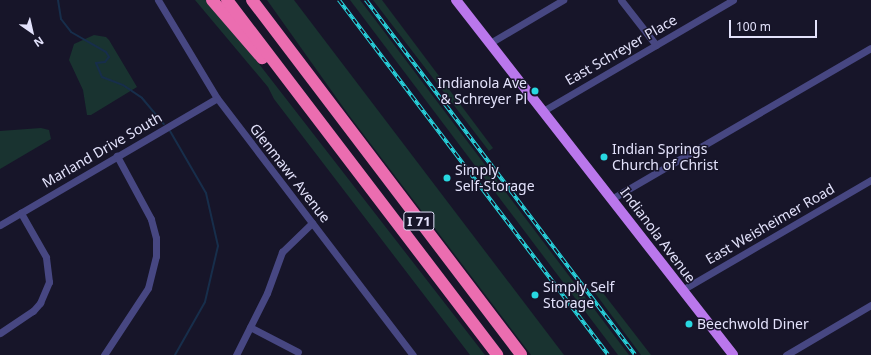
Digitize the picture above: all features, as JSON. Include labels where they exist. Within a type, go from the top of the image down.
[{"type":"highway","points":[[212,0],[316,119]]},
{"type":"highway","name":"I 71","points":[[227,0],[496,355]]},
{"type":"highway","name":"I 71","points":[[252,0],[521,355]]},
{"type":"highway","points":[[260,0],[318,87]]},
{"type":"main road","name":"Indianola Avenue","points":[[456,0],[613,198],[652,254],[733,355]]},
{"type":"street","name":"Glenmawr Avenue","points":[[158,0],[217,98],[413,355]]},
{"type":"street","points":[[490,43],[563,0]]},
{"type":"street","points":[[621,0],[656,45]]},
{"type":"street","name":"East Schreyer Place","points":[[543,111],[731,0]]},
{"type":"street","points":[[613,198],[871,48]]},
{"type":"street","name":"Marland Drive South","points":[[0,225],[217,98]]},
{"type":"street","points":[[104,355],[148,288],[156,256],[156,238],[151,219],[117,156]]},
{"type":"street","name":"East Weisheimer Road","points":[[682,290],[871,180]]},
{"type":"street","points":[[0,332],[33,311],[40,303],[49,282],[46,257],[21,213]]},
{"type":"street","points":[[236,355],[267,293],[282,252],[312,223]]},
{"type":"street","points":[[786,355],[871,305]]},
{"type":"street","points":[[250,327],[298,352]]},
{"type":"green space","points":[[195,0],[206,0],[235,33],[485,355],[470,355],[274,99],[268,87]]},
{"type":"green space","points":[[267,0],[294,0],[564,355],[531,355],[348,114]]},
{"type":"green space","points":[[350,0],[360,0],[629,355],[618,355]]},
{"type":"green space","points":[[373,0],[382,0],[493,148],[489,151]]},
{"type":"green space","points":[[94,35],[106,37],[109,40],[137,87],[91,115],[87,115],[83,90],[69,60],[74,44]]},
{"type":"green space","points":[[41,128],[49,130],[51,139],[0,169],[0,131]]},
{"type":"green space","points":[[600,289],[651,355],[641,355],[595,293]]},
{"type":"waterway","points":[[58,0],[61,19],[71,32],[106,52],[109,57],[105,62],[96,63],[102,77],[123,85],[142,98],[164,124]]},
{"type":"waterway","points":[[170,131],[206,193],[218,246],[205,302],[175,355]]},
{"type":"railway","points":[[339,0],[608,355]]},
{"type":"railway","points":[[366,0],[635,355]]},
{"type":"place","name":"Indianola Ave & Schreyer Pl","points":[[535,91]]},
{"type":"place","name":"Indian Springs Church of Christ","points":[[604,157]]},
{"type":"place","name":"Simply Self-Storage","points":[[447,178]]},
{"type":"place","name":"Simply Self Storage","points":[[535,295]]},
{"type":"place","name":"Beechwold Diner","points":[[689,324]]}]
